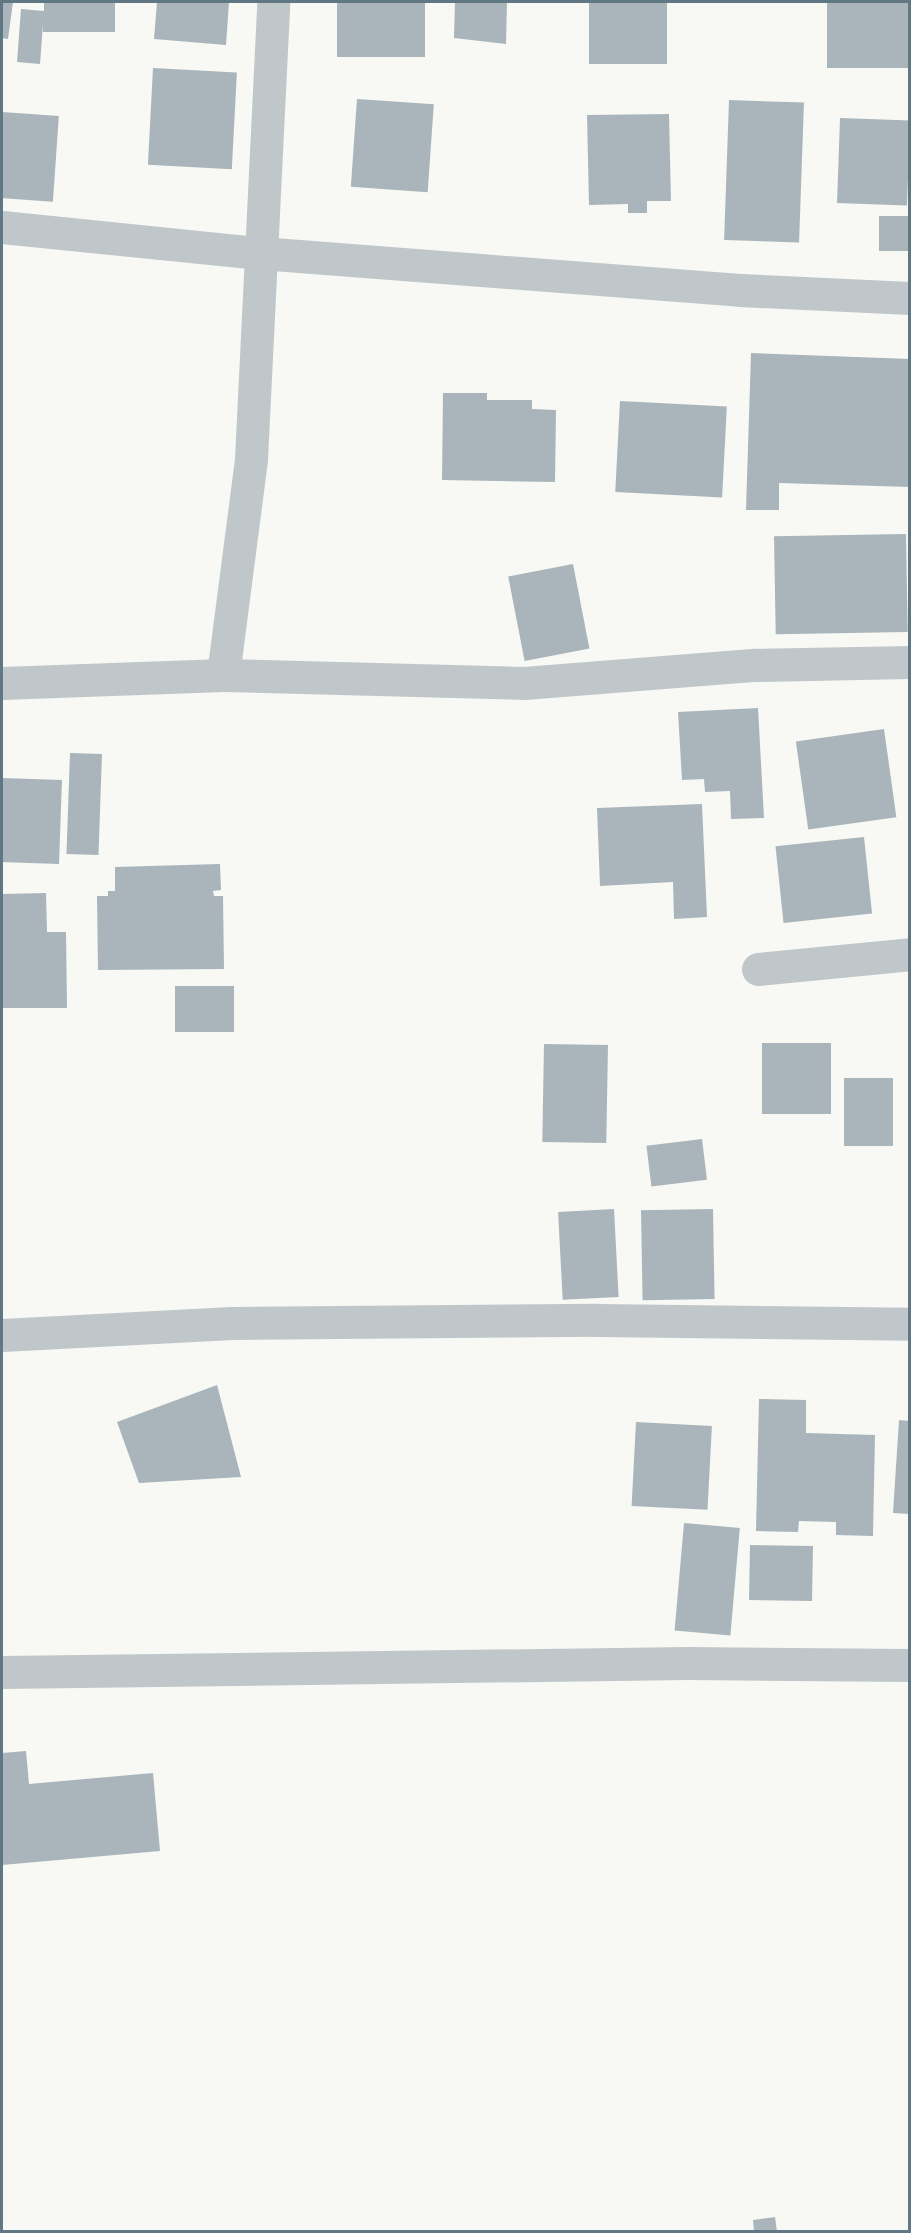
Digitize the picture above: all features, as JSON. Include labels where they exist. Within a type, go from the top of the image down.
[{"type":"street","points":[[223,675],[251,459],[273,2]]},
{"type":"street","points":[[2,227],[260,253],[740,290],[909,298]]},
{"type":"street","points":[[2,683],[223,675],[524,684],[755,665],[909,662]]},
{"type":"street","points":[[758,969],[909,954]]},
{"type":"street","points":[[2,1335],[232,1323],[597,1320],[909,1324]]},
{"type":"street","points":[[2,1672],[688,1663],[909,1665]]},
{"type":"building","points":[[2,2],[13,2],[8,39],[2,38]]},
{"type":"building","points":[[44,2],[115,2],[115,32],[43,32],[43,24],[40,64],[17,62],[21,9],[44,11]]},
{"type":"building","points":[[157,2],[229,2],[226,45],[154,39]]},
{"type":"building","points":[[337,2],[425,2],[425,57],[337,57]]},
{"type":"building","points":[[455,2],[507,2],[506,44],[454,38]]},
{"type":"building","points":[[589,2],[667,2],[667,64],[589,64]]},
{"type":"building","points":[[827,2],[910,2],[910,68],[827,68]]},
{"type":"building","points":[[153,68],[237,72],[232,169],[148,165]]},
{"type":"building","points":[[357,99],[434,104],[428,192],[351,187]]},
{"type":"building","points":[[729,100],[804,103],[799,243],[724,240]]},
{"type":"building","points":[[2,112],[59,116],[53,202],[2,198]]},
{"type":"building","points":[[669,114],[671,201],[647,201],[647,213],[628,213],[628,204],[589,205],[587,115]]},
{"type":"building","points":[[840,118],[910,120],[907,205],[837,203]]},
{"type":"building","points":[[879,216],[910,216],[910,251],[879,251]]},
{"type":"building","points":[[751,353],[910,359],[910,487],[779,483],[779,510],[746,510]]},
{"type":"building","points":[[443,393],[487,393],[487,400],[532,400],[532,409],[556,410],[555,482],[442,480]]},
{"type":"building","points":[[620,401],[727,407],[722,497],[615,492]]},
{"type":"building","points":[[906,534],[908,632],[776,634],[774,536]]},
{"type":"building","points":[[573,564],[589,648],[525,661],[508,577]]},
{"type":"building","points":[[758,708],[764,818],[731,819],[730,791],[705,792],[704,779],[682,780],[678,712]]},
{"type":"building","points":[[884,729],[896,817],[808,830],[796,741]]},
{"type":"building","points":[[70,753],[102,754],[98,855],[66,854]]},
{"type":"building","points":[[2,778],[62,780],[59,864],[2,862]]},
{"type":"building","points":[[702,804],[707,917],[674,919],[673,882],[600,886],[597,808]]},
{"type":"building","points":[[864,837],[872,914],[784,923],[775,846]]},
{"type":"building","points":[[220,864],[221,890],[213,891],[214,896],[223,896],[224,969],[98,970],[97,896],[108,896],[108,891],[115,891],[115,867]]},
{"type":"building","points":[[46,893],[47,932],[66,932],[67,1008],[2,1008],[2,894]]},
{"type":"building","points":[[175,986],[234,986],[234,1032],[175,1032]]},
{"type":"building","points":[[762,1043],[831,1043],[831,1114],[762,1114]]},
{"type":"building","points":[[544,1044],[608,1045],[606,1143],[542,1142]]},
{"type":"building","points":[[844,1078],[893,1078],[893,1146],[844,1146]]},
{"type":"building","points":[[702,1139],[707,1180],[651,1187],[646,1146]]},
{"type":"building","points":[[614,1209],[619,1297],[563,1300],[558,1212]]},
{"type":"building","points":[[713,1209],[715,1299],[643,1300],[641,1210]]},
{"type":"building","points":[[217,1385],[241,1477],[139,1483],[117,1422]]},
{"type":"building","points":[[759,1399],[806,1400],[806,1433],[875,1435],[873,1536],[836,1535],[836,1522],[799,1521],[798,1532],[756,1531]]},
{"type":"building","points":[[899,1420],[910,1421],[910,1514],[893,1513]]},
{"type":"building","points":[[636,1422],[712,1426],[707,1510],[632,1506]]},
{"type":"building","points":[[684,1523],[740,1528],[730,1635],[675,1631]]},
{"type":"building","points":[[750,1545],[813,1546],[812,1601],[749,1600]]},
{"type":"building","points":[[26,1751],[29,1784],[153,1773],[160,1851],[2,1865],[2,1753]]},
{"type":"building","points":[[775,2217],[777,2232],[754,2232],[753,2220]]}]
